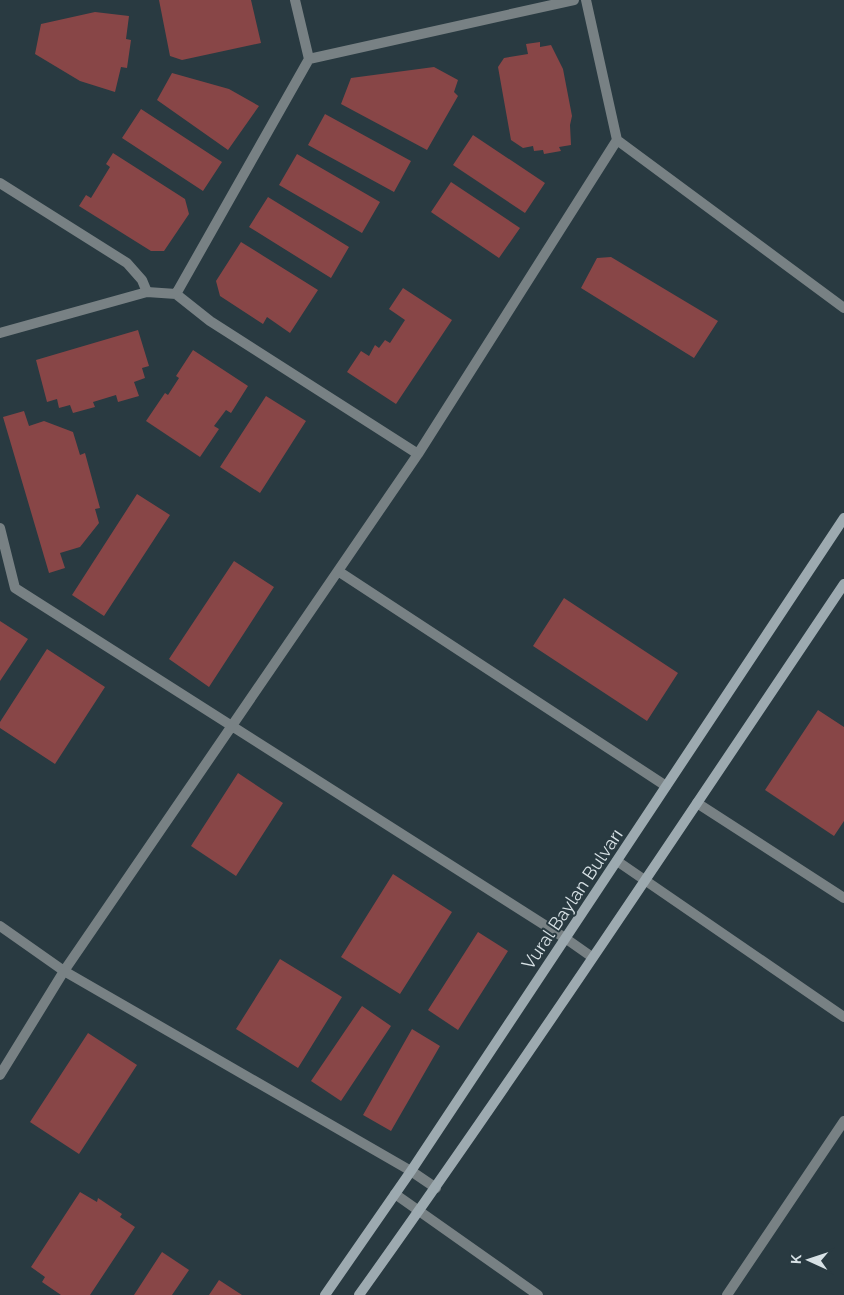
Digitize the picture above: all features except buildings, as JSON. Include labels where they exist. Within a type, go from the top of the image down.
[{"type":"main road","name":"Vural Baylan Bulvarı","points":[[324,1295],[411,1171],[844,518]]},
{"type":"main road","points":[[359,1295],[436,1188],[646,880],[844,584]]},
{"type":"street","points":[[176,294],[309,58],[295,0]]},
{"type":"street","points":[[309,58],[574,0]]},
{"type":"street","points":[[586,0],[617,140],[844,308]]},
{"type":"street","points":[[0,1075],[64,971],[418,454],[617,140]]},
{"type":"street","points":[[0,183],[127,263],[142,280],[147,292]]},
{"type":"street","points":[[0,333],[147,292],[176,294],[210,321],[418,454]]},
{"type":"street","points":[[0,528],[15,588],[565,938],[592,958]]},
{"type":"street","points":[[338,571],[666,786]]},
{"type":"street","points":[[697,803],[844,898]]},
{"type":"street","points":[[617,861],[844,1017]]},
{"type":"street","points":[[0,926],[64,971],[411,1171],[436,1188]]},
{"type":"street","points":[[726,1295],[844,1121]]},
{"type":"street","points":[[395,1194],[538,1295]]}]
